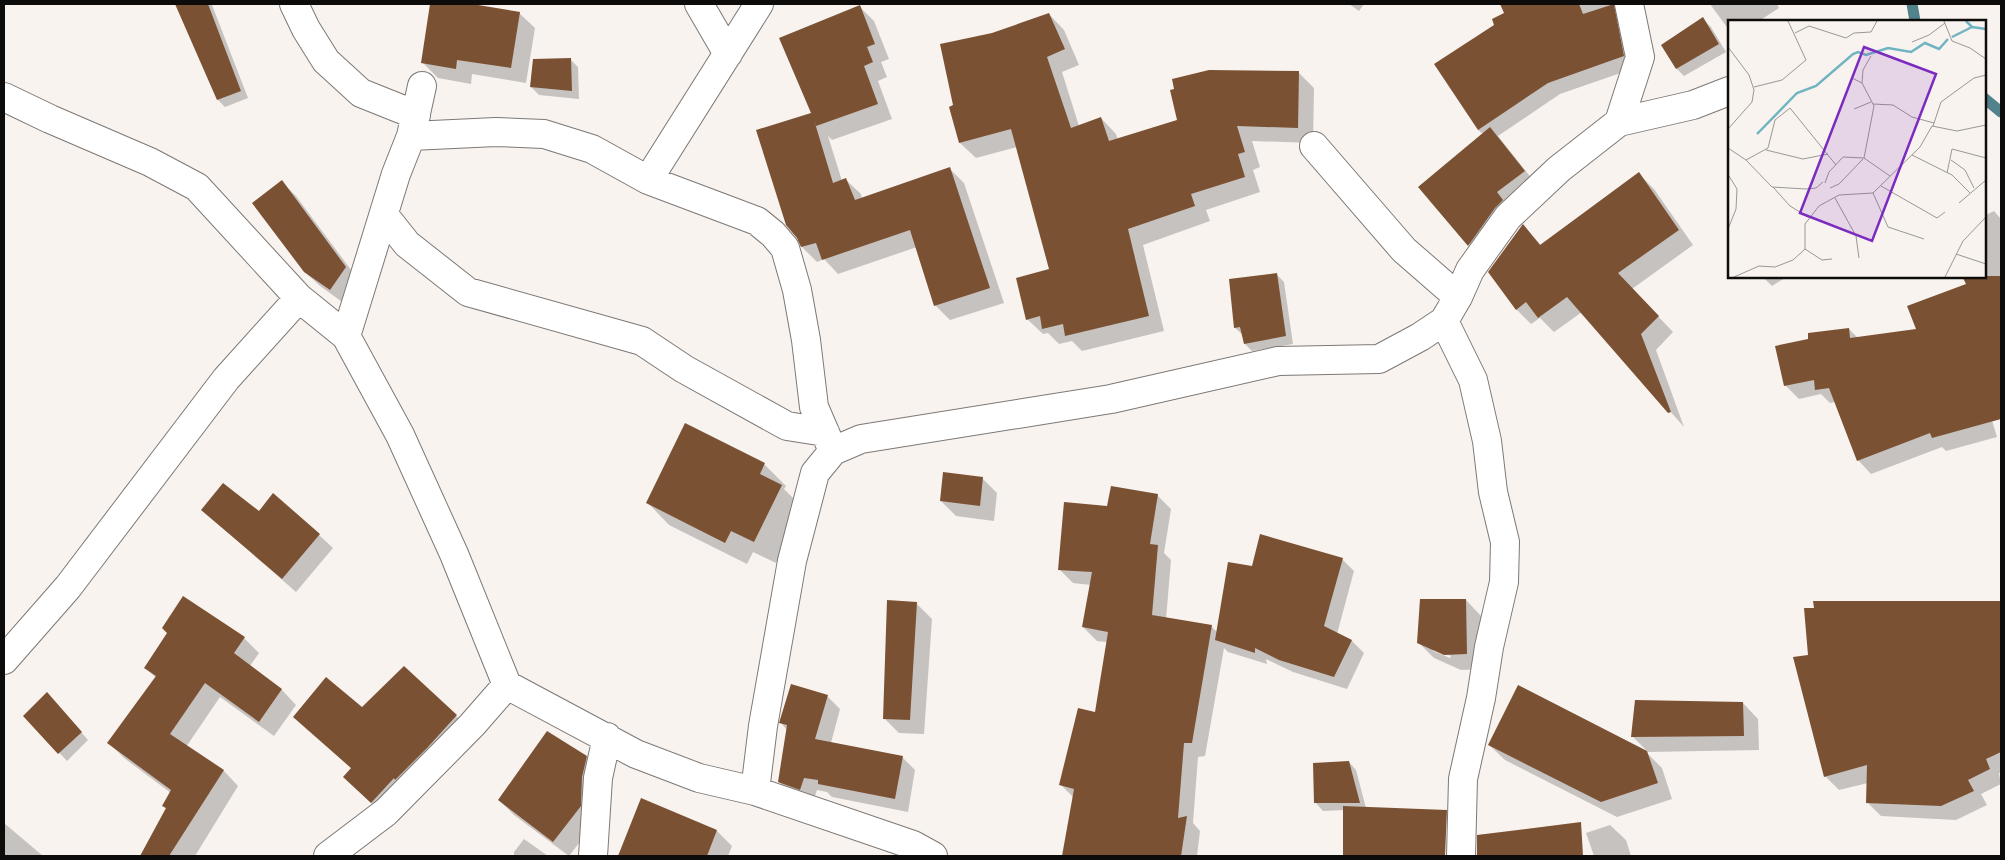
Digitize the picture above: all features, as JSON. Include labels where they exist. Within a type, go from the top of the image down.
[{"type":"street","points":[[294,4],[306,29],[326,61],[361,93],[414,125],[544,134],[592,149],[648,180],[757,221],[773,234],[784,248],[797,290],[806,340],[814,407],[829,442],[815,473],[792,561],[763,726],[754,791]]},
{"type":"street","points":[[699,4],[728,54]]},
{"type":"street","points":[[648,180],[759,4]]},
{"type":"street","points":[[1619,122],[1640,57],[1629,4]]},
{"type":"street","points":[[346,336],[396,174],[414,125],[422,86]]},
{"type":"street","points":[[384,215],[407,244],[468,292],[642,342],[684,369],[787,426],[829,442],[861,439],[1111,399],[1278,361],[1379,359],[1420,338],[1444,321],[1458,297],[1470,270],[1508,217],[1559,168],[1619,122],[1693,105],[1728,91]]},
{"type":"street","points":[[4,97],[150,162],[197,187],[299,298],[346,336],[400,435],[454,554],[507,685],[636,754],[700,778],[754,791],[913,845],[933,856]]},
{"type":"street","points":[[1314,146],[1404,250],[1458,297]]},
{"type":"street","points":[[4,660],[68,587],[226,379],[299,298]]},
{"type":"street","points":[[1444,321],[1473,380],[1487,440],[1493,492],[1505,542],[1504,582],[1481,698],[1462,779],[1461,856]]},
{"type":"street","points":[[328,856],[386,812],[472,725],[507,685]]},
{"type":"street","points":[[593,856],[598,778],[606,737]]},
{"type":"building","points":[[175,4],[208,4],[241,91],[217,100]]},
{"type":"building","points":[[430,4],[472,4],[520,12],[511,68],[457,60],[456,69],[421,63]]},
{"type":"building","points":[[1500,4],[1579,4],[1583,14],[1614,4],[1624,56],[1548,83],[1478,130],[1434,64],[1494,25],[1492,19],[1504,13]]},
{"type":"building","points":[[860,5],[875,44],[867,47],[873,62],[864,66],[878,104],[816,126],[814,120],[833,183],[846,178],[855,200],[950,167],[990,288],[934,306],[910,230],[822,260],[816,243],[801,247],[797,238],[786,225],[756,130],[811,113],[779,38]]},
{"type":"building","points":[[1049,13],[1065,49],[1047,57],[1071,128],[1101,117],[1109,141],[1177,120],[1170,90],[1174,89],[1172,79],[1209,70],[1299,71],[1298,128],[1237,126],[1245,152],[1238,154],[1245,177],[1191,194],[1195,206],[1128,229],[1149,316],[1065,336],[1063,324],[1042,329],[1040,316],[1026,320],[1016,278],[1049,269],[1011,129],[959,143],[949,107],[953,105],[940,44],[992,33]]},
{"type":"building","points":[[1703,17],[1719,44],[1676,69],[1661,45]]},
{"type":"building","points":[[571,58],[572,91],[530,87],[533,59]]},
{"type":"building","points":[[1490,127],[1525,171],[1497,192],[1503,200],[1495,208],[1468,246],[1418,187]]},
{"type":"building","points":[[1639,172],[1679,230],[1618,273],[1659,316],[1641,334],[1671,412],[1668,413],[1567,297],[1538,318],[1526,302],[1516,310],[1488,272],[1523,224],[1540,245]]},
{"type":"building","points":[[282,180],[346,267],[330,290],[304,272],[252,203]]},
{"type":"building","points":[[1277,273],[1286,336],[1244,344],[1240,327],[1234,328],[1229,279]]},
{"type":"building","points":[[2001,276],[2001,419],[1932,438],[1930,433],[1857,461],[1829,388],[1815,390],[1814,380],[1784,386],[1775,346],[1808,339],[1808,333],[1849,328],[1850,338],[1916,329],[1907,306],[1966,284],[1963,278]]},
{"type":"building","points":[[685,423],[765,463],[760,474],[782,485],[754,542],[731,531],[725,543],[646,503]]},
{"type":"building","points":[[943,472],[983,477],[980,506],[940,501]]},
{"type":"building","points":[[223,483],[259,511],[273,493],[320,534],[282,579],[201,510]]},
{"type":"building","points":[[1111,486],[1158,494],[1150,544],[1158,545],[1152,615],[1212,625],[1192,743],[1184,743],[1178,818],[1187,816],[1181,856],[1062,856],[1074,789],[1059,785],[1078,708],[1095,712],[1108,632],[1082,627],[1092,572],[1058,570],[1064,502],[1107,506]]},
{"type":"building","points":[[1260,534],[1343,558],[1324,626],[1352,640],[1334,677],[1279,660],[1255,648],[1255,653],[1215,640],[1228,562],[1252,566]]},
{"type":"building","points":[[183,596],[245,637],[234,653],[282,689],[259,722],[205,683],[170,734],[224,770],[169,856],[140,856],[166,808],[162,806],[171,790],[107,743],[156,676],[144,668],[167,633],[162,628]]},
{"type":"building","points":[[1420,599],[1466,599],[1467,654],[1444,655],[1417,643]]},
{"type":"building","points":[[887,600],[917,602],[910,720],[883,719]]},
{"type":"building","points":[[1813,601],[2001,601],[2001,752],[1986,759],[1990,769],[1968,780],[1974,791],[1941,806],[1866,803],[1867,765],[1824,777],[1793,657],[1808,655],[1804,608],[1814,608]]},
{"type":"building","points":[[404,666],[457,715],[427,748],[395,780],[394,778],[371,803],[343,777],[351,768],[293,717],[326,677],[362,707]]},
{"type":"building","points":[[791,684],[828,695],[815,739],[903,756],[895,799],[818,784],[818,780],[804,778],[800,790],[778,782],[787,725],[779,723]]},
{"type":"building","points":[[1518,685],[1647,751],[1658,783],[1601,802],[1488,745]]},
{"type":"building","points":[[47,692],[82,732],[58,754],[23,716]]},
{"type":"building","points":[[1635,700],[1743,702],[1744,736],[1631,737]]},
{"type":"building","points":[[547,731],[587,756],[582,777],[581,806],[553,842],[498,800]]},
{"type":"building","points":[[1349,761],[1360,803],[1314,803],[1313,763]]},
{"type":"building","points":[[641,798],[717,830],[707,856],[618,856]]},
{"type":"building","points":[[1343,806],[1447,810],[1445,856],[1343,856]]},
{"type":"building","points":[[1581,822],[1583,856],[1477,856],[1477,835]]},
{"type":"waterway","points":[[1912,4],[1915,20]]},
{"type":"waterway","points":[[1985,99],[2001,112]]}]
